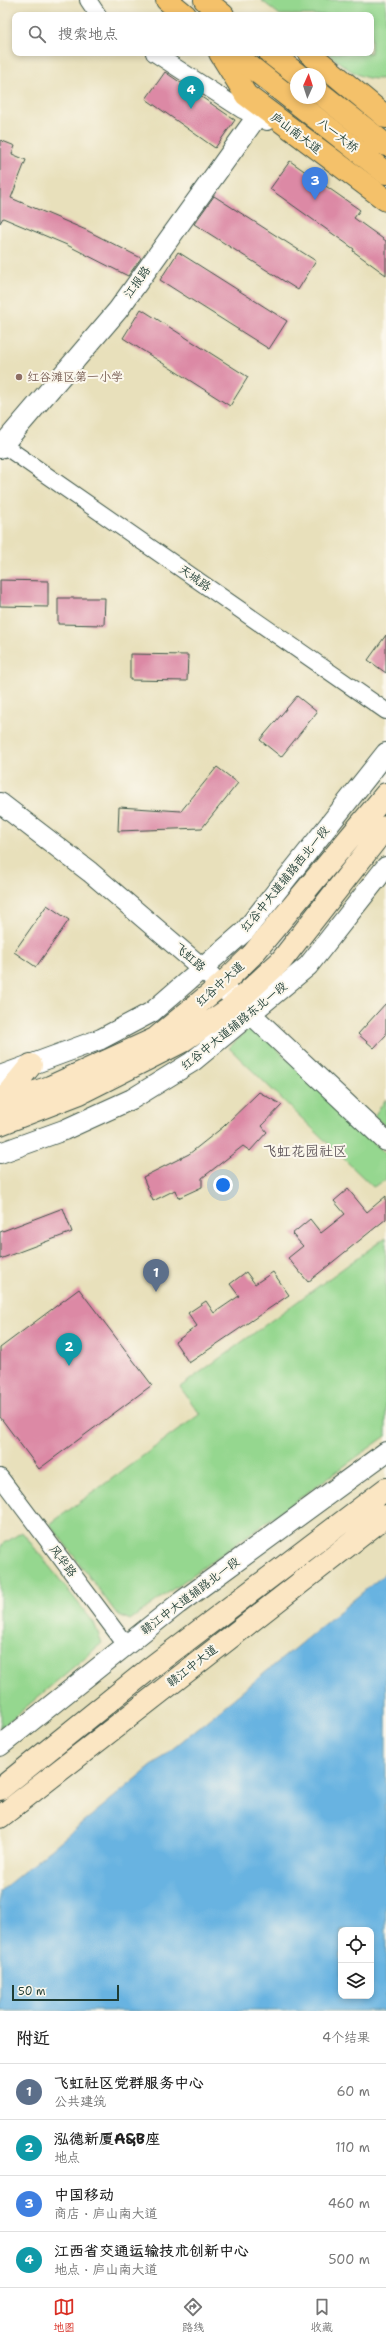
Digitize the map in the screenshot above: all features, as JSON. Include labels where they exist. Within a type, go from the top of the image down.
[{"type":"main road","points":[[167,0],[181,12]]},
{"type":"main road","points":[[205,0],[219,12]]},
{"type":"main road","name":"庐山南大道","points":[[222,56],[246,95],[260,112],[304,139],[386,200]]},
{"type":"main road","name":"八一大桥","points":[[237,56],[386,173]]},
{"type":"main road","points":[[274,56],[290,69]]},
{"type":"main road","points":[[313,56],[386,117]]},
{"type":"main road","name":"八一大桥","points":[[326,98],[386,145]]},
{"type":"main road","name":"红谷中大道","points":[[0,1104],[50,1087],[155,1039],[221,985],[252,955],[386,794]]},
{"type":"main road","name":"红谷中大道","points":[[0,1124],[80,1093],[244,1007],[386,827]]},
{"type":"main road","points":[[0,1104],[31,1065]]},
{"type":"main road","name":"赣江中大道","points":[[0,1788],[150,1669],[386,1489]]},
{"type":"main road","name":"赣江中大道","points":[[0,1817],[386,1516]]},
{"type":"street","points":[[88,0],[96,12]]},
{"type":"street","points":[[159,56],[242,110],[260,112]]},
{"type":"street","name":"江报路","points":[[2,446],[118,310],[260,112]]},
{"type":"street","name":"天城路","points":[[2,446],[386,711]]},
{"type":"street","name":"红谷中大道辅路西北一段","points":[[0,1076],[101,1039],[152,1012],[245,931],[386,753]]},
{"type":"street","name":"飞虹路","points":[[0,803],[90,872],[202,968],[386,1141]]},
{"type":"street","name":"红谷中大道辅路东北一段","points":[[0,1153],[64,1130],[132,1099],[192,1062],[244,1007],[308,966],[386,867]]},
{"type":"street","name":"赣江中大道辅路北一段","points":[[0,1746],[178,1604],[386,1452]]},
{"type":"street","name":"风华路","points":[[0,1477],[126,1645]]},
{"type":"green space","points":[[261,0],[386,0],[386,78],[369,78],[354,73],[332,56],[374,56],[374,12],[276,12]]},
{"type":"green space","points":[[252,1025],[386,1154],[386,1180],[373,1187],[229,1048]]},
{"type":"green space","points":[[386,1099],[386,1127],[374,1116]]},
{"type":"green space","points":[[386,1237],[386,1436],[130,1620],[117,1614],[50,1524],[200,1414],[180,1387]]},
{"type":"green space","points":[[22,1532],[94,1623],[102,1643],[0,1729],[0,1546]]},
{"type":"water","points":[[386,1573],[386,2011],[0,2011],[0,1891]]},
{"type":"building","points":[[165,72],[235,120],[215,148],[146,99]]},
{"type":"building","points":[[0,140],[15,146],[12,154],[26,160],[11,198],[86,230],[141,258],[128,276],[67,245],[3,218],[0,223]]},
{"type":"building","points":[[290,161],[360,210],[354,218],[386,241],[386,275],[353,251],[354,249],[270,189]]},
{"type":"building","points":[[214,196],[316,261],[298,290],[194,224]]},
{"type":"building","points":[[178,252],[287,321],[269,349],[160,280]]},
{"type":"building","points":[[141,309],[248,377],[230,406],[123,338]]},
{"type":"building","points":[[0,580],[48,581],[48,607],[0,606]]},
{"type":"building","points":[[58,598],[105,598],[104,625],[58,624]]},
{"type":"building","points":[[386,635],[386,673],[368,660]]},
{"type":"building","points":[[130,654],[188,655],[187,681],[130,680]]},
{"type":"building","points":[[297,696],[317,712],[281,757],[260,740]]},
{"type":"building","points":[[217,767],[238,783],[202,828],[118,831],[119,807],[181,811]]},
{"type":"building","points":[[47,905],[69,920],[36,967],[14,952]]},
{"type":"building","points":[[386,1003],[386,1035],[374,1048],[358,1034]]},
{"type":"building","points":[[259,1092],[282,1105],[262,1126],[267,1132],[250,1151],[243,1146],[202,1178],[202,1187],[178,1198],[175,1190],[153,1201],[143,1177],[189,1154],[223,1127]]},
{"type":"building","points":[[348,1189],[367,1212],[386,1196],[386,1219],[308,1282],[288,1258],[303,1246],[292,1234],[310,1219],[321,1233],[345,1214],[334,1201]]},
{"type":"building","points":[[63,1208],[72,1232],[0,1259],[0,1232]]},
{"type":"building","points":[[246,1272],[255,1284],[273,1272],[289,1295],[189,1363],[175,1342],[197,1326],[188,1313],[206,1301],[214,1313],[239,1296],[230,1284]]},
{"type":"building","points":[[79,1289],[152,1385],[39,1469],[0,1417],[0,1348]]},
{"type":"place","name":"江西省交通运输技术创新中心","points":[[191,109]]},
{"type":"place","name":"中国移动","points":[[315,200]]},
{"type":"place","name":"红谷滩区第一小学","points":[[19,377]]},
{"type":"place","name":"飞虹社区党群服务中心","points":[[156,1292]]},
{"type":"place","name":"泓德新厦A&B座","points":[[69,1366]]},
{"type":"district","name":"飞虹花园社区","points":[[305,1151]]}]
